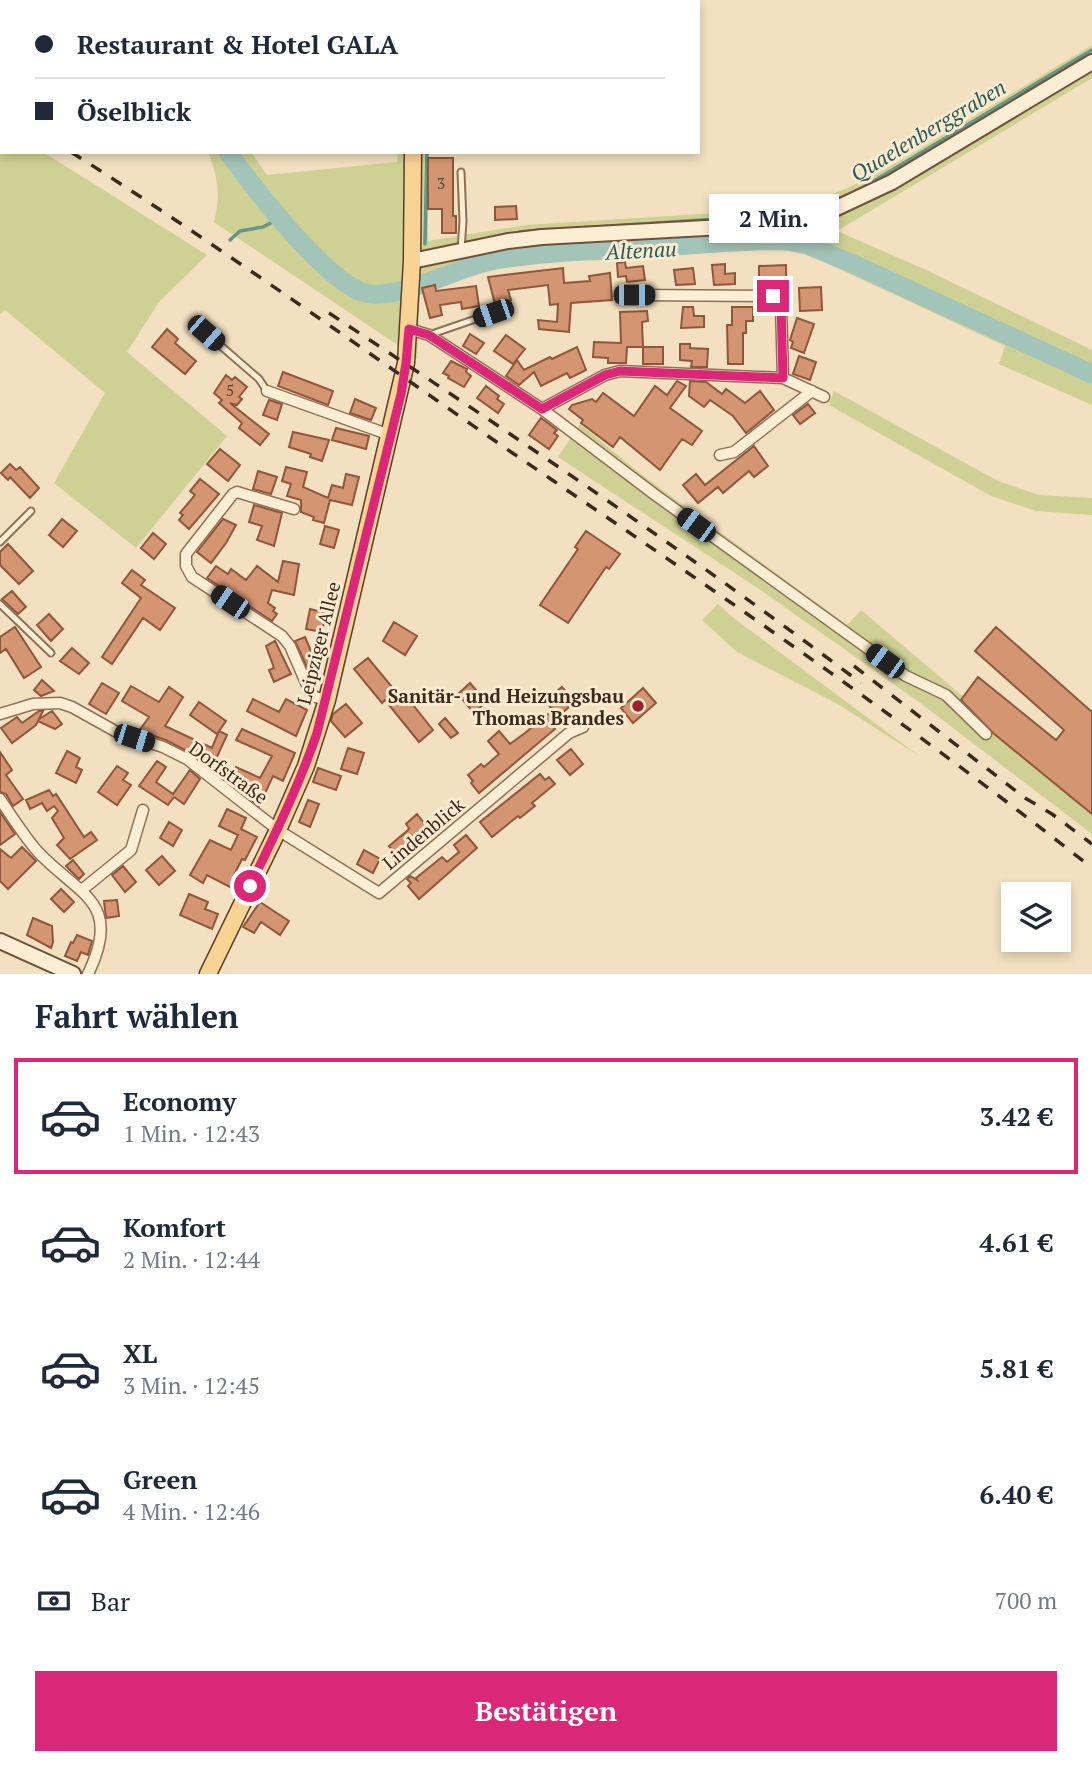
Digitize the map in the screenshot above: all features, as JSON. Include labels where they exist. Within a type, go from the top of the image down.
[{"type":"main road","name":"Leipziger Allee","points":[[208,974],[306,766],[327,699],[406,363],[412,261],[413,154]]},
{"type":"street","points":[[412,261],[542,237],[779,224],[827,213],[892,182],[1092,62]]},
{"type":"street","points":[[634,295],[773,296],[781,305],[783,378]]},
{"type":"street","points":[[409,329],[429,335],[542,409],[654,494],[905,676],[946,695],[986,734]]},
{"type":"street","points":[[542,409],[605,375],[620,371],[783,378],[824,397]]},
{"type":"street","points":[[267,391],[390,436]]},
{"type":"street","points":[[720,455],[734,452],[812,391]]},
{"type":"street","points":[[294,509],[237,492],[233,494],[186,554],[186,566],[192,577],[282,636],[290,646],[310,692],[315,697],[327,699]]},
{"type":"street","name":"Dorfstraße","points":[[0,714],[33,704],[72,707],[115,731],[163,747],[187,759],[278,830]]},
{"type":"street","name":"Lindenblick","points":[[278,830],[379,892],[569,733],[583,727]]},
{"type":"street","points":[[0,799],[36,849],[95,904],[101,928],[101,944],[89,974]]},
{"type":"street","points":[[83,890],[131,850],[143,810]]},
{"type":"street","points":[[0,941],[73,974]]},
{"type":"lane","points":[[461,172],[461,250]]},
{"type":"lane","points":[[429,335],[493,313]]},
{"type":"lane","points":[[206,333],[259,379],[267,391]]},
{"type":"lane","points":[[0,542],[31,511]]},
{"type":"lane","points":[[0,604],[51,653]]},
{"type":"green space","points":[[1092,45],[1092,78],[837,231],[926,270],[1092,350],[1092,405],[999,364],[1005,346],[807,254],[777,249],[499,264],[420,286],[417,358],[214,222],[217,187],[209,154],[252,154],[267,175],[397,162],[398,154],[427,154],[428,241],[526,225],[778,209],[824,198],[887,168]]},
{"type":"green space","points":[[0,154],[46,154],[207,255],[159,302],[127,352],[227,436],[136,548],[54,483],[105,393],[5,310],[0,314]]},
{"type":"green space","points":[[834,391],[998,481],[1039,495],[1092,498],[1092,515],[1036,511],[991,496],[829,405]]},
{"type":"green space","points":[[580,424],[642,475],[847,625],[861,610],[966,699],[990,729],[1092,814],[1092,834],[919,702],[762,591],[558,457]]},
{"type":"green space","points":[[718,604],[919,756],[836,703],[737,652],[702,620]]},
{"type":"building","points":[[428,158],[453,158],[453,216],[456,216],[456,233],[442,233],[442,209],[428,209]]},
{"type":"building","points":[[516,206],[517,219],[495,220],[495,207]]},
{"type":"building","points":[[625,262],[626,268],[643,266],[645,280],[627,282],[626,276],[618,277],[617,263]]},
{"type":"building","points":[[725,264],[725,274],[735,273],[735,284],[714,285],[712,265]]},
{"type":"building","points":[[786,265],[786,283],[759,284],[759,266]]},
{"type":"building","points":[[563,268],[564,283],[590,281],[589,276],[610,273],[612,300],[571,303],[569,332],[539,329],[538,320],[557,322],[558,304],[550,305],[548,285],[508,290],[511,300],[495,304],[488,277]]},
{"type":"building","points":[[693,268],[695,284],[676,285],[674,270]]},
{"type":"building","points":[[435,285],[436,291],[476,286],[479,306],[462,309],[461,302],[440,305],[442,315],[430,318],[422,288]]},
{"type":"building","points":[[821,287],[822,310],[800,311],[799,288]]},
{"type":"building","points":[[683,307],[693,307],[694,316],[704,316],[704,327],[681,328]]},
{"type":"building","points":[[732,307],[753,307],[753,321],[746,321],[746,333],[743,333],[743,364],[728,364],[727,325],[732,325]]},
{"type":"building","points":[[647,311],[648,321],[642,322],[643,347],[627,347],[626,363],[608,363],[608,358],[593,357],[594,342],[621,343],[620,312]]},
{"type":"building","points":[[797,318],[814,324],[804,353],[791,348],[793,342],[790,340]]},
{"type":"building","points":[[167,329],[178,339],[175,343],[196,361],[185,374],[152,347]]},
{"type":"building","points":[[470,334],[484,343],[476,354],[463,346]]},
{"type":"building","points":[[506,335],[525,349],[513,364],[494,351]]},
{"type":"building","points":[[680,344],[690,344],[690,348],[708,349],[707,367],[691,367],[692,361],[680,360]]},
{"type":"building","points":[[577,347],[586,370],[570,378],[567,373],[541,386],[534,372],[519,385],[506,376],[517,360],[524,370]]},
{"type":"building","points":[[643,347],[663,347],[663,364],[643,364]]},
{"type":"building","points":[[799,356],[816,362],[810,380],[793,374]]},
{"type":"building","points":[[451,361],[467,369],[466,372],[471,376],[464,387],[443,373]]},
{"type":"building","points":[[283,372],[333,391],[328,405],[278,386]]},
{"type":"building","points":[[226,375],[232,380],[235,377],[247,387],[239,397],[242,399],[237,405],[230,403],[269,434],[260,445],[239,428],[242,423],[219,403],[222,400],[214,393]]},
{"type":"building","points":[[677,381],[686,386],[670,408],[702,431],[692,445],[682,439],[660,470],[620,437],[613,447],[581,423],[583,420],[569,409],[572,405],[592,399],[596,402],[603,393],[634,416],[655,386],[667,395]]},
{"type":"building","points":[[690,381],[706,382],[722,394],[726,389],[745,403],[760,391],[774,410],[746,433],[733,416],[710,400],[704,407],[689,396]]},
{"type":"building","points":[[486,386],[499,396],[497,399],[504,404],[498,413],[477,398]]},
{"type":"building","points":[[355,399],[376,408],[371,420],[350,413]]},
{"type":"building","points":[[269,400],[282,404],[277,420],[263,415]]},
{"type":"building","points":[[808,404],[815,413],[800,424],[793,415]]},
{"type":"building","points":[[541,418],[557,430],[554,433],[558,436],[549,449],[529,435]]},
{"type":"building","points":[[336,428],[369,436],[366,449],[332,440]]},
{"type":"building","points":[[293,432],[329,440],[322,461],[310,457],[311,454],[289,447]]},
{"type":"building","points":[[754,446],[768,466],[754,477],[749,471],[723,493],[718,487],[698,503],[683,485],[696,474],[705,485]]},
{"type":"building","points":[[220,449],[240,465],[228,481],[207,464]]},
{"type":"building","points":[[10,464],[16,470],[20,467],[39,488],[30,498],[10,477],[8,480],[1,473]]},
{"type":"building","points":[[286,467],[307,472],[303,487],[328,498],[332,485],[343,488],[346,474],[359,477],[352,505],[330,500],[324,523],[313,520],[314,517],[301,512],[301,500],[287,496],[291,484],[282,481]]},
{"type":"building","points":[[258,471],[277,477],[271,494],[253,489]]},
{"type":"building","points":[[200,479],[219,494],[189,529],[179,520],[183,515],[180,513],[195,495],[190,491]]},
{"type":"building","points":[[254,505],[282,513],[274,546],[257,540],[262,526],[249,522]]},
{"type":"building","points":[[62,519],[77,531],[63,547],[49,535]]},
{"type":"building","points":[[223,519],[236,525],[211,563],[197,552]]},
{"type":"building","points":[[325,526],[339,530],[334,548],[320,544]]},
{"type":"building","points":[[586,531],[620,554],[609,569],[606,567],[568,623],[540,605],[578,549],[575,547]]},
{"type":"building","points":[[153,533],[166,544],[154,559],[141,548]]},
{"type":"building","points":[[8,544],[33,571],[19,584],[0,565],[0,552]]},
{"type":"building","points":[[283,561],[299,564],[294,595],[272,590],[268,603],[275,608],[273,611],[277,614],[272,621],[207,578],[216,566],[228,574],[231,569],[246,580],[257,566],[278,582]]},
{"type":"building","points":[[132,570],[145,580],[141,585],[175,608],[160,630],[143,618],[112,664],[102,657],[141,598],[122,583]]},
{"type":"building","points":[[12,591],[26,607],[18,614],[2,599]]},
{"type":"building","points":[[310,609],[326,613],[322,632],[306,629]]},
{"type":"building","points":[[49,614],[63,629],[51,641],[37,625]]},
{"type":"building","points":[[394,622],[417,636],[405,655],[383,641]]},
{"type":"building","points":[[15,627],[41,667],[24,678],[6,649],[0,653],[0,637]]},
{"type":"building","points":[[996,627],[1092,712],[1092,814],[993,733],[961,700],[978,677],[1056,740],[1064,730],[975,651]]},
{"type":"building","points":[[305,637],[316,663],[307,667],[295,641]]},
{"type":"building","points":[[275,641],[291,674],[274,682],[269,670],[274,668],[266,646]]},
{"type":"building","points":[[72,648],[89,663],[79,674],[60,661]]},
{"type":"building","points":[[368,658],[401,698],[405,695],[433,730],[419,742],[385,700],[382,703],[354,669]]},
{"type":"building","points":[[42,680],[54,691],[41,696],[34,690]]},
{"type":"building","points":[[102,683],[119,693],[106,714],[89,704]]},
{"type":"building","points":[[470,683],[486,702],[474,713],[458,694]]},
{"type":"building","points":[[131,686],[159,702],[169,687],[183,697],[165,726],[212,748],[219,731],[227,735],[216,759],[197,750],[194,755],[166,740],[139,731],[149,717],[122,701]]},
{"type":"building","points":[[562,687],[567,693],[562,698],[569,707],[550,723],[555,729],[479,793],[468,775],[481,764],[484,767],[499,754],[488,741],[499,731],[510,744],[553,710],[545,701]]},
{"type":"building","name":"Sanitär- und Heizungsbau Thomas Brandes","points":[[643,688],[656,703],[633,723],[621,708]]},
{"type":"building","points":[[253,699],[279,712],[286,699],[307,710],[296,736],[247,711]]},
{"type":"building","points":[[199,702],[226,721],[217,734],[190,715]]},
{"type":"building","points":[[346,704],[362,723],[345,737],[331,721],[333,714]]},
{"type":"building","points":[[43,711],[39,719],[52,711],[62,724],[55,729],[38,721],[12,743],[1,728],[17,717],[22,723]]},
{"type":"building","points":[[445,718],[458,733],[451,738],[439,724]]},
{"type":"building","points":[[242,729],[295,753],[283,781],[273,776],[259,806],[248,798],[251,792],[229,782],[236,767],[260,778],[272,756],[236,740]]},
{"type":"building","points":[[348,748],[364,753],[357,774],[341,769]]},
{"type":"building","points":[[571,749],[583,764],[570,775],[557,760]]},
{"type":"building","points":[[67,751],[80,758],[76,767],[82,770],[76,783],[56,773]]},
{"type":"building","points":[[0,752],[12,770],[6,775],[23,799],[13,806],[6,794],[0,792]]},
{"type":"building","points":[[157,761],[166,767],[156,782],[173,794],[190,770],[200,779],[184,804],[174,797],[168,805],[139,786]]},
{"type":"building","points":[[117,766],[128,773],[123,780],[131,785],[117,805],[98,792]]},
{"type":"building","points":[[318,768],[341,776],[336,790],[313,782]]},
{"type":"building","points":[[540,774],[545,780],[549,777],[555,784],[532,803],[535,806],[492,837],[480,822]]},
{"type":"building","points":[[49,790],[53,796],[56,794],[84,837],[91,832],[97,840],[70,859],[57,845],[64,838],[52,818],[58,811],[54,806],[47,811],[42,803],[30,809],[26,800]]},
{"type":"building","points":[[308,800],[319,804],[310,827],[299,822]]},
{"type":"building","points":[[227,809],[246,818],[241,829],[257,837],[234,875],[237,876],[232,888],[207,875],[203,883],[190,875],[210,840],[231,850],[238,835],[219,826]]},
{"type":"building","points":[[0,812],[15,834],[0,845]]},
{"type":"building","points":[[417,814],[432,833],[400,859],[389,846],[408,830],[406,824]]},
{"type":"building","points":[[169,822],[182,830],[173,846],[160,838]]},
{"type":"building","points":[[466,835],[477,848],[419,899],[408,886],[411,883],[407,879],[410,876],[417,880],[416,878],[442,857],[447,862],[459,852],[454,845]]},
{"type":"building","points":[[22,847],[36,861],[8,889],[0,881],[0,849],[11,858]]},
{"type":"building","points":[[364,850],[380,859],[373,873],[357,864]]},
{"type":"building","points":[[162,856],[175,871],[159,885],[146,870]]},
{"type":"building","points":[[73,860],[84,874],[79,879],[66,866]]},
{"type":"building","points":[[123,866],[136,882],[125,892],[112,875]]},
{"type":"building","points":[[61,889],[74,902],[64,912],[51,899]]},
{"type":"building","points":[[189,894],[208,902],[205,909],[218,914],[212,929],[180,915]]},
{"type":"building","points":[[117,900],[119,916],[106,918],[104,901]]},
{"type":"building","points":[[260,902],[289,921],[280,935],[261,922],[254,933],[243,927]]},
{"type":"building","points":[[33,918],[52,926],[51,948],[27,935]]},
{"type":"building","points":[[77,935],[92,941],[88,955],[81,952],[77,961],[65,956]]},
{"type":"waterway","name":"Quaelenberggraben","points":[[854,193],[1092,50]]},
{"type":"waterway","name":"Altenau","points":[[229,154],[307,249],[325,267],[359,291],[372,294],[404,290],[487,262],[526,256],[790,241],[851,263],[1092,374]]},
{"type":"waterway","points":[[425,244],[427,154]]},
{"type":"waterway","name":"Quaelenberggraben","points":[[550,230],[778,215],[811,209],[847,196]]},
{"type":"waterway","points":[[230,240],[240,231],[263,227],[280,218]]},
{"type":"waterway","name":"Quaelenberggraben","points":[[520,232],[542,230]]},
{"type":"railway","points":[[74,154],[238,262],[805,655],[950,759],[1092,868]]},
{"type":"railway","points":[[329,313],[598,494],[861,683]]},
{"type":"railway","points":[[854,666],[1025,798],[1092,844]]},
{"type":"place","name":"Sanitär- und Heizungsbau Thomas Brandes","points":[[638,706]]},
{"type":"route","points":[[250,886],[306,766],[327,699],[401,394],[409,329],[429,335],[542,409],[605,375],[620,371],[783,378],[781,305],[773,296]]}]
